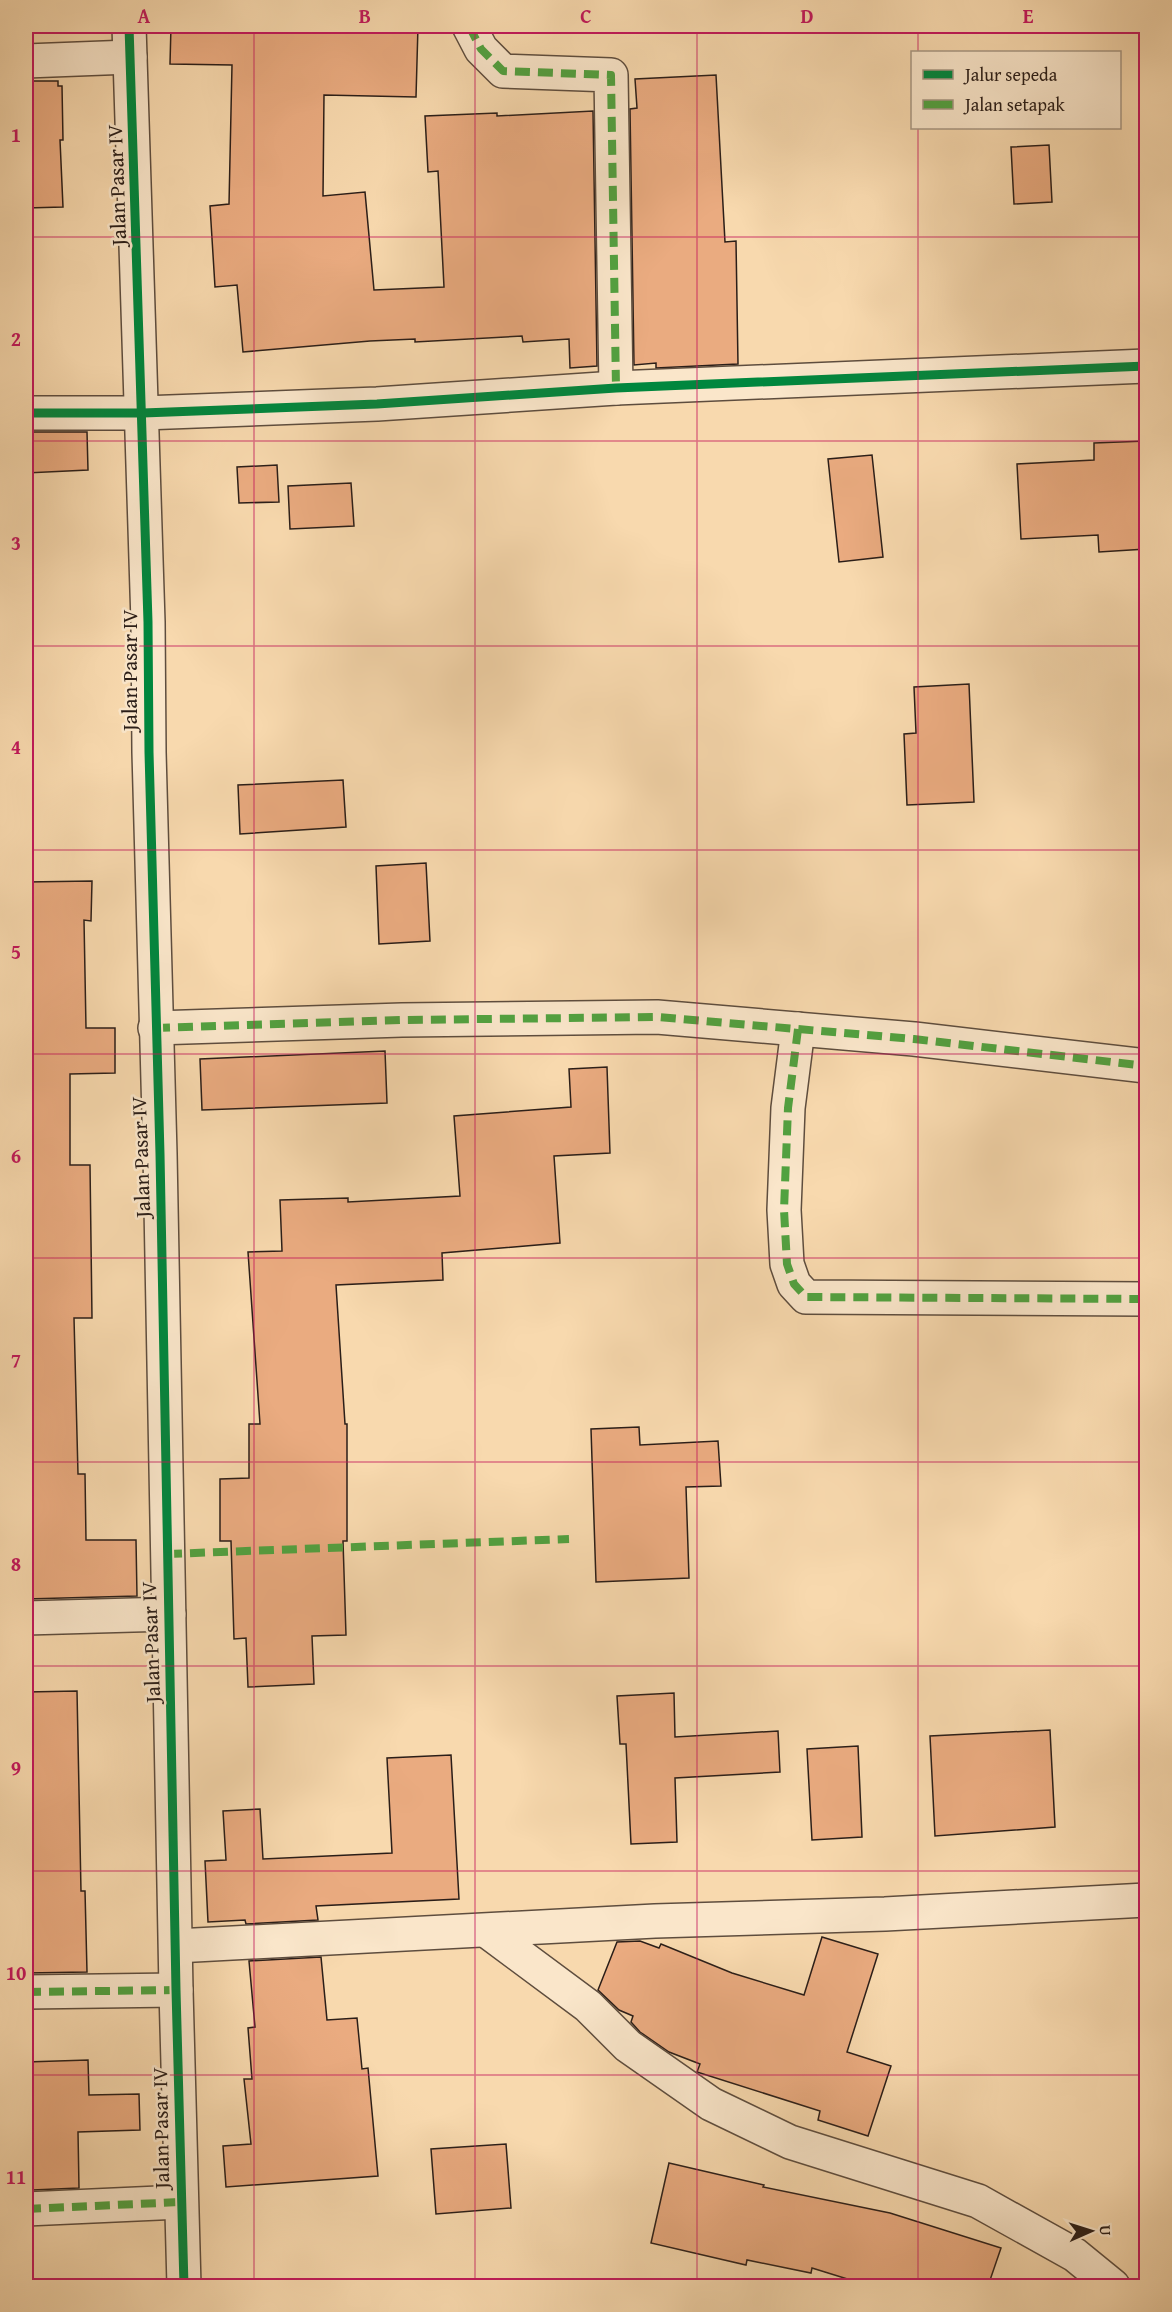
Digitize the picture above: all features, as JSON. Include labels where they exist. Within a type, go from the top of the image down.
[{"type":"street","points":[[469,26],[481,48],[503,71],[611,75],[616,388]]},
{"type":"street","points":[[26,61],[129,41]]},
{"type":"street","name":"Jalan Pasar IV","points":[[129,41],[143,413],[184,2286]]},
{"type":"street","points":[[26,413],[143,413],[377,404],[616,388],[1146,366]]},
{"type":"street","points":[[155,1028],[402,1020],[657,1017],[926,1041],[1146,1066]]},
{"type":"street","points":[[798,1029],[788,1108],[784,1210],[787,1264],[794,1284],[806,1296],[1146,1299]]},
{"type":"street","points":[[26,1618],[169,1614]]},
{"type":"street","points":[[176,1947],[656,1921],[885,1914],[1146,1900]]},
{"type":"street","points":[[487,1931],[588,2006],[628,2046],[711,2104],[790,2142],[978,2200],[1075,2255],[1113,2286]]},
{"type":"street","points":[[26,1992],[176,1990]]},
{"type":"street","points":[[26,2209],[181,2202]]},
{"type":"building","points":[[171,26],[418,26],[416,97],[324,95],[323,196],[365,192],[374,290],[444,287],[438,171],[428,172],[425,116],[497,113],[497,116],[593,111],[597,366],[570,368],[569,339],[523,342],[522,336],[415,342],[415,339],[370,341],[243,352],[237,285],[215,287],[210,206],[229,204],[232,65],[170,64]]},
{"type":"building","points":[[716,75],[725,242],[736,241],[738,364],[656,368],[656,363],[634,365],[630,109],[637,108],[635,79]]},
{"type":"building","points":[[26,81],[58,81],[58,86],[62,86],[63,140],[60,140],[63,207],[26,208]]},
{"type":"building","points":[[1049,145],[1052,202],[1014,204],[1011,147]]},
{"type":"building","points":[[26,432],[87,432],[88,470],[26,473]]},
{"type":"building","points":[[1146,441],[1146,549],[1099,552],[1098,535],[1021,539],[1017,464],[1094,460],[1094,443]]},
{"type":"building","points":[[872,455],[883,557],[839,562],[828,459]]},
{"type":"building","points":[[277,465],[279,502],[239,503],[237,467]]},
{"type":"building","points":[[351,483],[354,526],[290,529],[288,486]]},
{"type":"building","points":[[969,684],[974,802],[907,805],[904,734],[916,733],[914,687]]},
{"type":"building","points":[[343,780],[346,827],[240,834],[238,785]]},
{"type":"building","points":[[426,863],[430,941],[379,944],[376,866]]},
{"type":"building","points":[[92,881],[91,921],[84,920],[86,1028],[115,1028],[115,1073],[70,1074],[70,1165],[90,1165],[92,1318],[74,1318],[78,1474],[85,1474],[86,1540],[136,1540],[137,1596],[26,1599],[26,882]]},
{"type":"building","points":[[385,1051],[387,1103],[202,1110],[200,1059]]},
{"type":"building","points":[[607,1067],[610,1153],[554,1156],[560,1243],[442,1253],[443,1280],[336,1285],[345,1424],[347,1424],[347,1541],[343,1541],[346,1635],[312,1636],[314,1684],[248,1687],[246,1638],[234,1639],[231,1541],[220,1541],[220,1479],[249,1478],[249,1424],[260,1424],[248,1252],[282,1251],[280,1200],[348,1198],[348,1202],[460,1196],[454,1116],[571,1107],[569,1069]]},
{"type":"building","points":[[639,1427],[640,1445],[718,1441],[721,1486],[686,1487],[689,1578],[596,1582],[591,1429]]},
{"type":"building","points":[[77,1691],[81,1891],[85,1891],[87,1972],[26,1973],[26,1692]]},
{"type":"building","points":[[674,1693],[675,1737],[778,1731],[780,1772],[675,1778],[677,1842],[631,1844],[626,1744],[620,1744],[617,1696]]},
{"type":"building","points":[[1050,1730],[1055,1827],[935,1836],[930,1736]]},
{"type":"building","points":[[858,1746],[862,1837],[812,1840],[807,1749]]},
{"type":"building","points":[[451,1755],[459,1899],[316,1906],[318,1920],[246,1924],[245,1920],[208,1922],[205,1861],[226,1860],[223,1811],[260,1809],[263,1859],[392,1853],[387,1758]]},
{"type":"building","points":[[822,1937],[878,1954],[847,2052],[891,2066],[868,2136],[818,2120],[820,2111],[697,2072],[700,2064],[669,2052],[640,2032],[631,2022],[633,2016],[619,2010],[598,1990],[617,1942],[640,1941],[659,1948],[661,1944],[732,1973],[804,1995]]},
{"type":"building","points":[[321,1957],[327,2020],[357,2018],[362,2069],[368,2068],[378,2176],[226,2187],[223,2146],[251,2144],[244,2079],[252,2079],[248,2028],[255,2027],[249,1961]]},
{"type":"building","points":[[88,2060],[89,2095],[139,2094],[140,2130],[78,2132],[79,2188],[32,2190],[31,2166],[26,2166],[26,2062]]},
{"type":"building","points":[[506,2144],[511,2208],[436,2214],[431,2149]]},
{"type":"building","points":[[669,2163],[764,2185],[763,2187],[890,2213],[1001,2248],[988,2286],[870,2286],[812,2268],[811,2273],[747,2260],[746,2265],[651,2243]]},
{"type":"marked path","points":[[469,26],[481,49],[503,71],[611,75],[616,388]]},
{"type":"marked path","points":[[155,1028],[402,1020],[657,1017],[914,1039],[1146,1066]]},
{"type":"marked path","points":[[798,1029],[788,1108],[784,1210],[787,1264],[794,1284],[806,1297],[1146,1299]]},
{"type":"marked path","points":[[167,1554],[569,1539]]},
{"type":"marked path","points":[[26,1992],[176,1990]]},
{"type":"marked path","points":[[26,2209],[181,2202]]},
{"type":"cycle path","points":[[129,26],[148,622],[149,752],[160,1154],[184,2286]]},
{"type":"cycle path","points":[[26,413],[143,413],[377,404],[616,388],[1146,366]]}]
